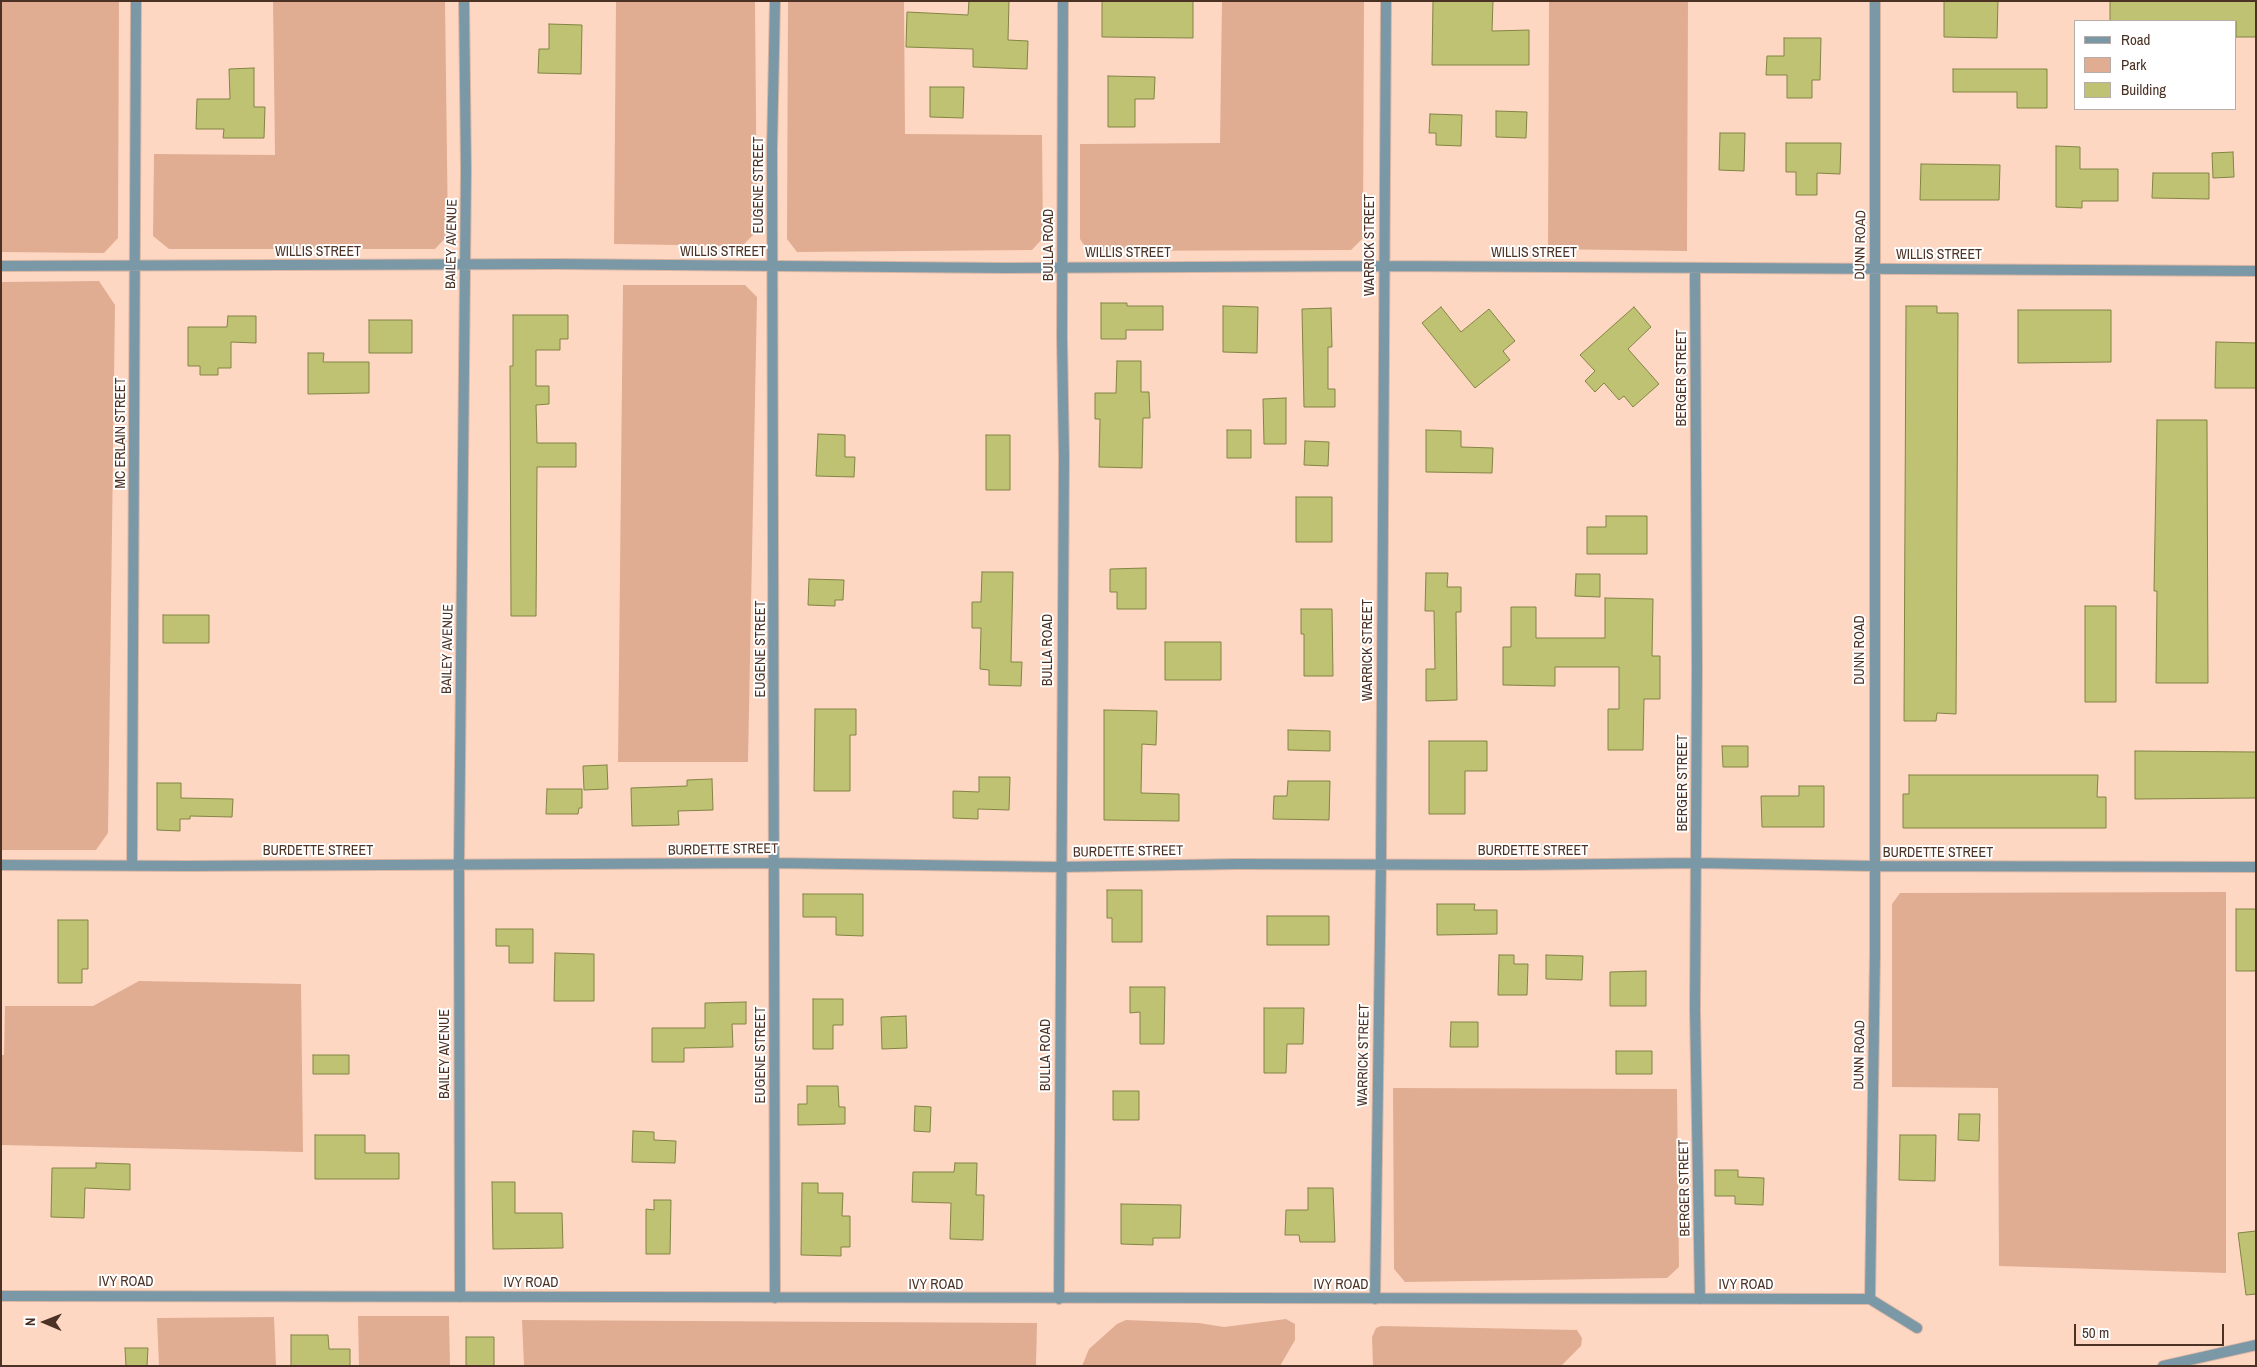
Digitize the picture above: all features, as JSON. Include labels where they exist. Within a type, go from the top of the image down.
[{"type":"street","name":"MC ERLAIN STREET","points":[[132,865],[136,1]]},
{"type":"street","name":"BAILEY AVENUE","points":[[460,1297],[459,864],[465,265],[464,1]]},
{"type":"street","name":"EUGENE STREET","points":[[775,1],[772,150],[776,1298]]},
{"type":"street","name":"BULLA ROAD","points":[[1059,1299],[1060,867],[1064,457],[1063,1]]},
{"type":"street","name":"WARRICK STREET","points":[[1375,1299],[1381,865],[1386,1]]},
{"type":"street","name":"DUNN ROAD","points":[[1870,1299],[1874,866],[1875,1]]},
{"type":"street","name":"WILLIS STREET","points":[[1,266],[1383,266],[2256,271]]},
{"type":"street","name":"BERGER STREET","points":[[1695,268],[1695,1009],[1700,1299]]},
{"type":"street","name":"BURDETTE STREET","points":[[1,865],[684,865],[773,863],[1060,867],[1237,864],[1696,863],[1874,866],[2256,867]]},
{"type":"street","name":"IVY ROAD","points":[[1,1296],[1870,1299]]},
{"type":"street","points":[[1870,1299],[1918,1328]]},
{"type":"street","points":[[2163,1366],[2256,1345]]},
{"type":"green space","points":[[1,1],[119,1],[118,238],[104,253],[1,252]]},
{"type":"green space","points":[[273,1],[445,1],[448,235],[435,249],[169,249],[153,236],[154,154],[275,155]]},
{"type":"green space","points":[[616,1],[755,1],[757,231],[742,246],[614,244]]},
{"type":"green space","points":[[788,1],[904,1],[905,134],[1042,135],[1043,238],[1032,250],[797,252],[787,239]]},
{"type":"green space","points":[[1222,1],[1364,1],[1363,238],[1351,250],[1088,251],[1080,239],[1080,144],[1220,143]]},
{"type":"green space","points":[[1549,1],[1688,1],[1687,251],[1548,249]]},
{"type":"green space","points":[[99,281],[115,305],[108,833],[96,850],[1,850],[1,282]]},
{"type":"green space","points":[[623,285],[745,285],[757,297],[748,762],[618,762]]},
{"type":"green space","points":[[2226,892],[2226,1273],[1999,1266],[1998,1088],[1892,1087],[1892,904],[1900,893]]},
{"type":"green space","points":[[139,981],[301,984],[303,1152],[1,1145],[1,1055],[4,1055],[5,1006],[93,1006]]},
{"type":"green space","points":[[1393,1088],[1677,1089],[1679,1267],[1667,1278],[1405,1282],[1394,1269]]},
{"type":"green space","points":[[358,1316],[449,1316],[450,1366],[359,1366]]},
{"type":"green space","points":[[274,1317],[276,1366],[159,1366],[157,1318]]},
{"type":"green space","points":[[1286,1319],[1295,1324],[1295,1340],[1280,1366],[1082,1366],[1089,1349],[1117,1324],[1126,1320],[1199,1323],[1224,1327]]},
{"type":"green space","points":[[522,1320],[1037,1323],[1036,1366],[524,1366]]},
{"type":"green space","points":[[1381,1326],[1577,1330],[1582,1338],[1581,1346],[1561,1366],[1373,1366],[1372,1337],[1376,1328]]},
{"type":"building","points":[[969,1],[1009,1],[1008,40],[1028,41],[1027,69],[973,67],[973,49],[906,47],[907,12],[968,15]]},
{"type":"building","points":[[1102,1],[1193,1],[1193,38],[1102,37]]},
{"type":"building","points":[[1433,1],[1493,1],[1492,31],[1529,30],[1529,65],[1432,65]]},
{"type":"building","points":[[1944,1],[1998,1],[1997,38],[1944,37]]},
{"type":"building","points":[[2110,1],[2256,1],[2256,37],[2237,37],[2237,20],[2110,20]]},
{"type":"building","points":[[549,24],[582,25],[581,74],[538,73],[539,49],[549,49]]},
{"type":"building","points":[[1784,38],[1821,38],[1820,80],[1812,80],[1812,98],[1787,98],[1787,75],[1766,75],[1767,56],[1784,56]]},
{"type":"building","points":[[254,68],[254,107],[265,107],[264,138],[223,138],[224,129],[196,129],[197,99],[230,99],[229,69]]},
{"type":"building","points":[[1953,69],[2047,69],[2047,108],[2017,108],[2017,92],[1953,92]]},
{"type":"building","points":[[1108,76],[1155,77],[1154,99],[1135,99],[1135,127],[1108,127]]},
{"type":"building","points":[[930,87],[964,87],[963,118],[930,117]]},
{"type":"building","points":[[1496,111],[1527,112],[1526,138],[1496,137]]},
{"type":"building","points":[[1430,114],[1462,115],[1461,146],[1436,145],[1436,133],[1429,133]]},
{"type":"building","points":[[1720,133],[1745,133],[1744,171],[1719,170]]},
{"type":"building","points":[[1786,143],[1841,143],[1840,174],[1817,173],[1817,195],[1796,195],[1796,172],[1786,172]]},
{"type":"building","points":[[2056,146],[2080,147],[2080,169],[2118,169],[2118,201],[2082,201],[2082,208],[2056,207]]},
{"type":"building","points":[[2233,152],[2234,177],[2213,178],[2212,153]]},
{"type":"building","points":[[1921,164],[2000,165],[1999,200],[1920,200]]},
{"type":"building","points":[[2153,173],[2209,173],[2209,199],[2152,198]]},
{"type":"building","points":[[1101,303],[1127,303],[1127,306],[1163,306],[1163,330],[1126,330],[1126,339],[1101,339]]},
{"type":"building","points":[[1223,306],[1258,307],[1257,353],[1223,352]]},
{"type":"building","points":[[1906,306],[1937,306],[1937,313],[1958,313],[1956,714],[1937,713],[1936,721],[1904,721]]},
{"type":"building","points":[[1441,307],[1461,332],[1489,309],[1515,341],[1503,351],[1510,360],[1475,388],[1422,323]]},
{"type":"building","points":[[1634,307],[1651,327],[1628,349],[1659,384],[1633,407],[1624,396],[1619,400],[1604,383],[1595,392],[1585,381],[1595,371],[1580,355]]},
{"type":"building","points":[[1331,308],[1332,347],[1328,347],[1328,389],[1335,389],[1335,407],[1304,407],[1302,309]]},
{"type":"building","points":[[2018,310],[2111,310],[2111,362],[2018,363]]},
{"type":"building","points":[[513,315],[568,315],[568,339],[560,339],[560,350],[536,350],[536,386],[549,386],[549,404],[536,405],[537,443],[576,443],[576,467],[537,467],[536,616],[511,616],[510,366],[513,366]]},
{"type":"building","points":[[228,316],[256,316],[256,343],[231,342],[231,368],[218,368],[218,375],[200,375],[200,366],[188,366],[188,327],[227,327]]},
{"type":"building","points":[[369,320],[412,320],[412,353],[369,353]]},
{"type":"building","points":[[2216,342],[2256,343],[2256,388],[2215,388]]},
{"type":"building","points":[[308,353],[324,353],[323,362],[369,362],[369,393],[308,394]]},
{"type":"building","points":[[1117,361],[1141,361],[1141,392],[1149,392],[1150,418],[1143,418],[1142,468],[1099,467],[1100,419],[1095,419],[1095,393],[1116,393]]},
{"type":"building","points":[[1286,398],[1286,444],[1264,444],[1263,399]]},
{"type":"building","points":[[2157,420],[2207,420],[2208,683],[2156,683],[2157,591],[2154,591]]},
{"type":"building","points":[[1227,430],[1251,430],[1251,458],[1227,458]]},
{"type":"building","points":[[1426,430],[1461,431],[1461,447],[1493,448],[1492,473],[1426,472]]},
{"type":"building","points":[[818,434],[845,435],[845,457],[855,457],[854,477],[816,476]]},
{"type":"building","points":[[986,435],[1010,435],[1010,490],[986,490]]},
{"type":"building","points":[[1305,441],[1329,442],[1328,466],[1304,465]]},
{"type":"building","points":[[1296,497],[1332,497],[1332,542],[1296,542]]},
{"type":"building","points":[[1606,516],[1647,516],[1647,554],[1587,554],[1587,527],[1606,527]]},
{"type":"building","points":[[1146,568],[1146,609],[1117,609],[1117,592],[1110,592],[1110,569]]},
{"type":"building","points":[[982,572],[1013,572],[1011,662],[1022,662],[1021,686],[989,685],[989,670],[980,669],[981,628],[972,628],[972,602],[981,602]]},
{"type":"building","points":[[1426,573],[1448,573],[1447,587],[1461,587],[1461,612],[1456,612],[1457,700],[1426,701],[1426,669],[1435,669],[1434,611],[1425,611]]},
{"type":"building","points":[[1576,574],[1600,574],[1600,597],[1575,596]]},
{"type":"building","points":[[809,579],[844,580],[843,600],[835,600],[835,606],[808,605]]},
{"type":"building","points":[[1605,598],[1653,599],[1652,656],[1660,656],[1660,699],[1644,699],[1643,750],[1608,750],[1608,709],[1619,709],[1619,667],[1555,667],[1555,686],[1503,685],[1503,647],[1511,647],[1511,607],[1536,607],[1536,638],[1605,638]]},
{"type":"building","points":[[2085,606],[2116,606],[2116,702],[2085,702]]},
{"type":"building","points":[[1301,609],[1332,609],[1333,676],[1304,676],[1304,634],[1301,634]]},
{"type":"building","points":[[163,615],[209,615],[209,643],[163,643]]},
{"type":"building","points":[[1165,642],[1221,642],[1221,680],[1165,680]]},
{"type":"building","points":[[815,709],[856,709],[856,735],[850,735],[850,791],[814,791]]},
{"type":"building","points":[[1104,710],[1157,711],[1156,745],[1142,744],[1141,793],[1179,794],[1179,821],[1104,820]]},
{"type":"building","points":[[1288,730],[1330,731],[1330,751],[1288,750]]},
{"type":"building","points":[[1429,741],[1487,741],[1487,771],[1465,771],[1465,814],[1429,814]]},
{"type":"building","points":[[1722,746],[1748,746],[1748,767],[1723,767]]},
{"type":"building","points":[[2135,751],[2256,752],[2256,798],[2135,799]]},
{"type":"building","points":[[607,765],[608,789],[584,790],[583,766]]},
{"type":"building","points":[[1909,775],[2098,775],[2097,797],[2106,797],[2106,828],[1903,828],[1903,794],[1909,794]]},
{"type":"building","points":[[979,777],[1010,777],[1009,810],[978,809],[978,819],[953,818],[953,791],[979,792]]},
{"type":"building","points":[[712,779],[713,810],[678,811],[679,825],[632,826],[631,788],[687,786],[687,780]]},
{"type":"building","points":[[1288,781],[1330,781],[1329,820],[1273,819],[1274,796],[1287,796]]},
{"type":"building","points":[[157,783],[181,783],[181,798],[233,799],[232,817],[190,816],[190,819],[180,819],[180,831],[157,830]]},
{"type":"building","points":[[1799,786],[1824,786],[1824,827],[1762,827],[1761,796],[1799,796]]},
{"type":"building","points":[[547,789],[582,789],[582,808],[579,808],[578,814],[546,814]]},
{"type":"building","points":[[1107,890],[1142,890],[1142,942],[1112,942],[1112,918],[1107,918]]},
{"type":"building","points":[[803,894],[863,894],[863,936],[836,935],[836,917],[803,917]]},
{"type":"building","points":[[1437,904],[1475,904],[1474,910],[1497,910],[1497,934],[1437,935]]},
{"type":"building","points":[[2236,909],[2256,909],[2256,971],[2236,971]]},
{"type":"building","points":[[1267,916],[1329,916],[1329,945],[1267,945]]},
{"type":"building","points":[[58,920],[88,920],[88,969],[82,969],[82,983],[58,983]]},
{"type":"building","points":[[496,929],[533,929],[533,963],[509,963],[509,946],[496,946]]},
{"type":"building","points":[[555,953],[594,954],[594,1001],[554,1001]]},
{"type":"building","points":[[1499,955],[1514,955],[1514,964],[1528,964],[1527,995],[1498,995]]},
{"type":"building","points":[[1546,955],[1583,956],[1582,980],[1546,979]]},
{"type":"building","points":[[1646,971],[1646,1006],[1610,1006],[1610,972]]},
{"type":"building","points":[[1130,987],[1165,987],[1164,1044],[1140,1044],[1140,1012],[1130,1013]]},
{"type":"building","points":[[813,999],[843,999],[843,1025],[833,1025],[833,1049],[813,1049]]},
{"type":"building","points":[[746,1002],[746,1024],[732,1024],[733,1047],[684,1048],[684,1062],[652,1062],[652,1028],[705,1028],[705,1003]]},
{"type":"building","points":[[1264,1008],[1304,1008],[1303,1044],[1287,1044],[1286,1073],[1264,1073]]},
{"type":"building","points":[[906,1016],[907,1048],[882,1049],[881,1017]]},
{"type":"building","points":[[1451,1022],[1478,1022],[1478,1047],[1450,1047]]},
{"type":"building","points":[[1616,1051],[1652,1051],[1652,1074],[1616,1074]]},
{"type":"building","points":[[313,1055],[349,1055],[349,1074],[313,1074]]},
{"type":"building","points":[[807,1086],[838,1086],[839,1107],[845,1107],[845,1124],[798,1125],[798,1104],[807,1104]]},
{"type":"building","points":[[1113,1091],[1139,1091],[1139,1120],[1113,1120]]},
{"type":"building","points":[[915,1106],[931,1107],[930,1132],[914,1131]]},
{"type":"building","points":[[1959,1114],[1980,1114],[1979,1141],[1958,1140]]},
{"type":"building","points":[[633,1131],[654,1132],[654,1140],[676,1141],[675,1163],[632,1162]]},
{"type":"building","points":[[315,1135],[365,1135],[365,1153],[399,1153],[399,1179],[315,1179]]},
{"type":"building","points":[[1900,1135],[1936,1135],[1935,1181],[1899,1180]]},
{"type":"building","points":[[96,1163],[130,1164],[130,1190],[85,1188],[84,1218],[51,1217],[52,1168],[96,1168]]},
{"type":"building","points":[[955,1163],[977,1163],[976,1195],[984,1195],[983,1240],[950,1239],[951,1203],[912,1202],[913,1172],[954,1172]]},
{"type":"building","points":[[1715,1170],[1738,1170],[1738,1177],[1764,1178],[1763,1205],[1735,1204],[1735,1196],[1715,1196]]},
{"type":"building","points":[[492,1182],[515,1182],[515,1213],[562,1213],[563,1248],[493,1249]]},
{"type":"building","points":[[802,1183],[818,1183],[818,1193],[843,1193],[842,1216],[850,1216],[850,1247],[841,1247],[841,1256],[801,1255]]},
{"type":"building","points":[[1308,1188],[1333,1188],[1335,1242],[1300,1242],[1299,1235],[1285,1235],[1286,1210],[1308,1210]]},
{"type":"building","points":[[654,1200],[671,1200],[670,1254],[646,1254],[646,1209],[654,1210]]},
{"type":"building","points":[[1121,1204],[1181,1205],[1180,1238],[1153,1238],[1153,1245],[1121,1244]]},
{"type":"building","points":[[2256,1231],[2256,1294],[2246,1295],[2238,1233]]},
{"type":"building","points":[[291,1335],[328,1335],[329,1349],[350,1349],[350,1366],[291,1366]]},
{"type":"building","points":[[466,1337],[494,1337],[494,1366],[466,1366]]},
{"type":"building","points":[[125,1348],[148,1348],[147,1366],[126,1366]]}]
